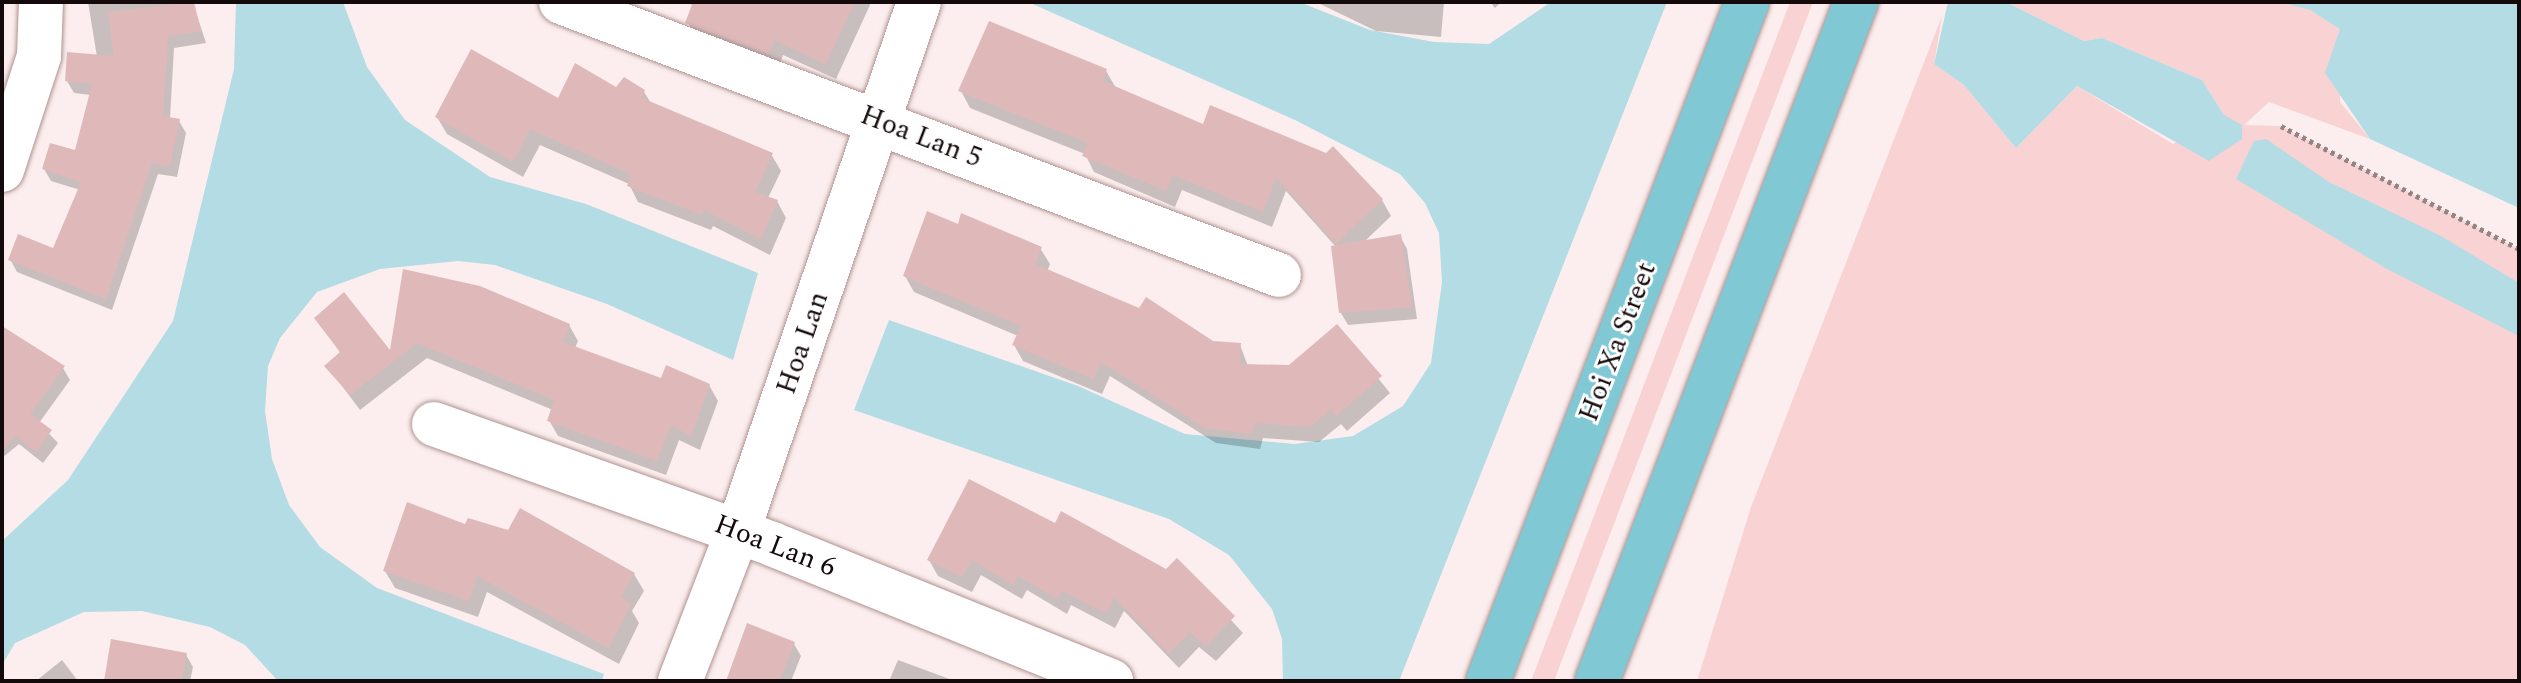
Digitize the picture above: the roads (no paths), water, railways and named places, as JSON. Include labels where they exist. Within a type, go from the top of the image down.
[{"type":"main road","name":"Hoi Xa Street","points":[[1488,681],[1747,2]]},
{"type":"main road","points":[[1597,681],[1856,2]]},
{"type":"street","points":[[2,170],[39,56],[41,2]]},
{"type":"street","name":"Hoa Lan 5","points":[[561,2],[1279,275]]},
{"type":"street","name":"Hoa Lan","points":[[680,681],[738,531],[919,2]]},
{"type":"street","name":"Hoa Lan 6","points":[[434,424],[738,531],[1111,681]]},
{"type":"water","points":[[236,2],[343,2],[367,67],[405,120],[490,177],[586,204],[758,273],[733,360],[607,304],[495,265],[458,261],[380,269],[317,292],[280,338],[268,366],[265,411],[272,459],[289,505],[320,547],[377,588],[604,674],[602,681],[278,681],[245,645],[210,627],[142,611],[84,612],[15,643],[2,665],[2,541],[68,480],[173,321],[234,69]]},
{"type":"water","points":[[1028,2],[1299,2],[1370,30],[1434,42],[1489,44],[1551,2],[1667,2],[1399,681],[1283,681],[1282,639],[1272,609],[1229,555],[1169,519],[854,410],[889,320],[1078,386],[1185,434],[1295,444],[1353,436],[1403,406],[1431,363],[1442,282],[1439,233],[1425,203],[1400,174],[1295,120]]},
{"type":"water","points":[[1948,2],[2006,2],[2084,41],[2102,38],[2202,80],[2224,115],[2242,125],[2242,139],[2209,161],[2077,86],[2016,148],[1964,85],[1934,64]]},
{"type":"water","points":[[2519,2],[2519,208],[2370,139],[2325,73],[2340,29],[2310,10],[2288,4]]},
{"type":"water","points":[[2266,139],[2329,182],[2441,236],[2519,283],[2519,336],[2387,269],[2236,179],[2254,141]]}]
